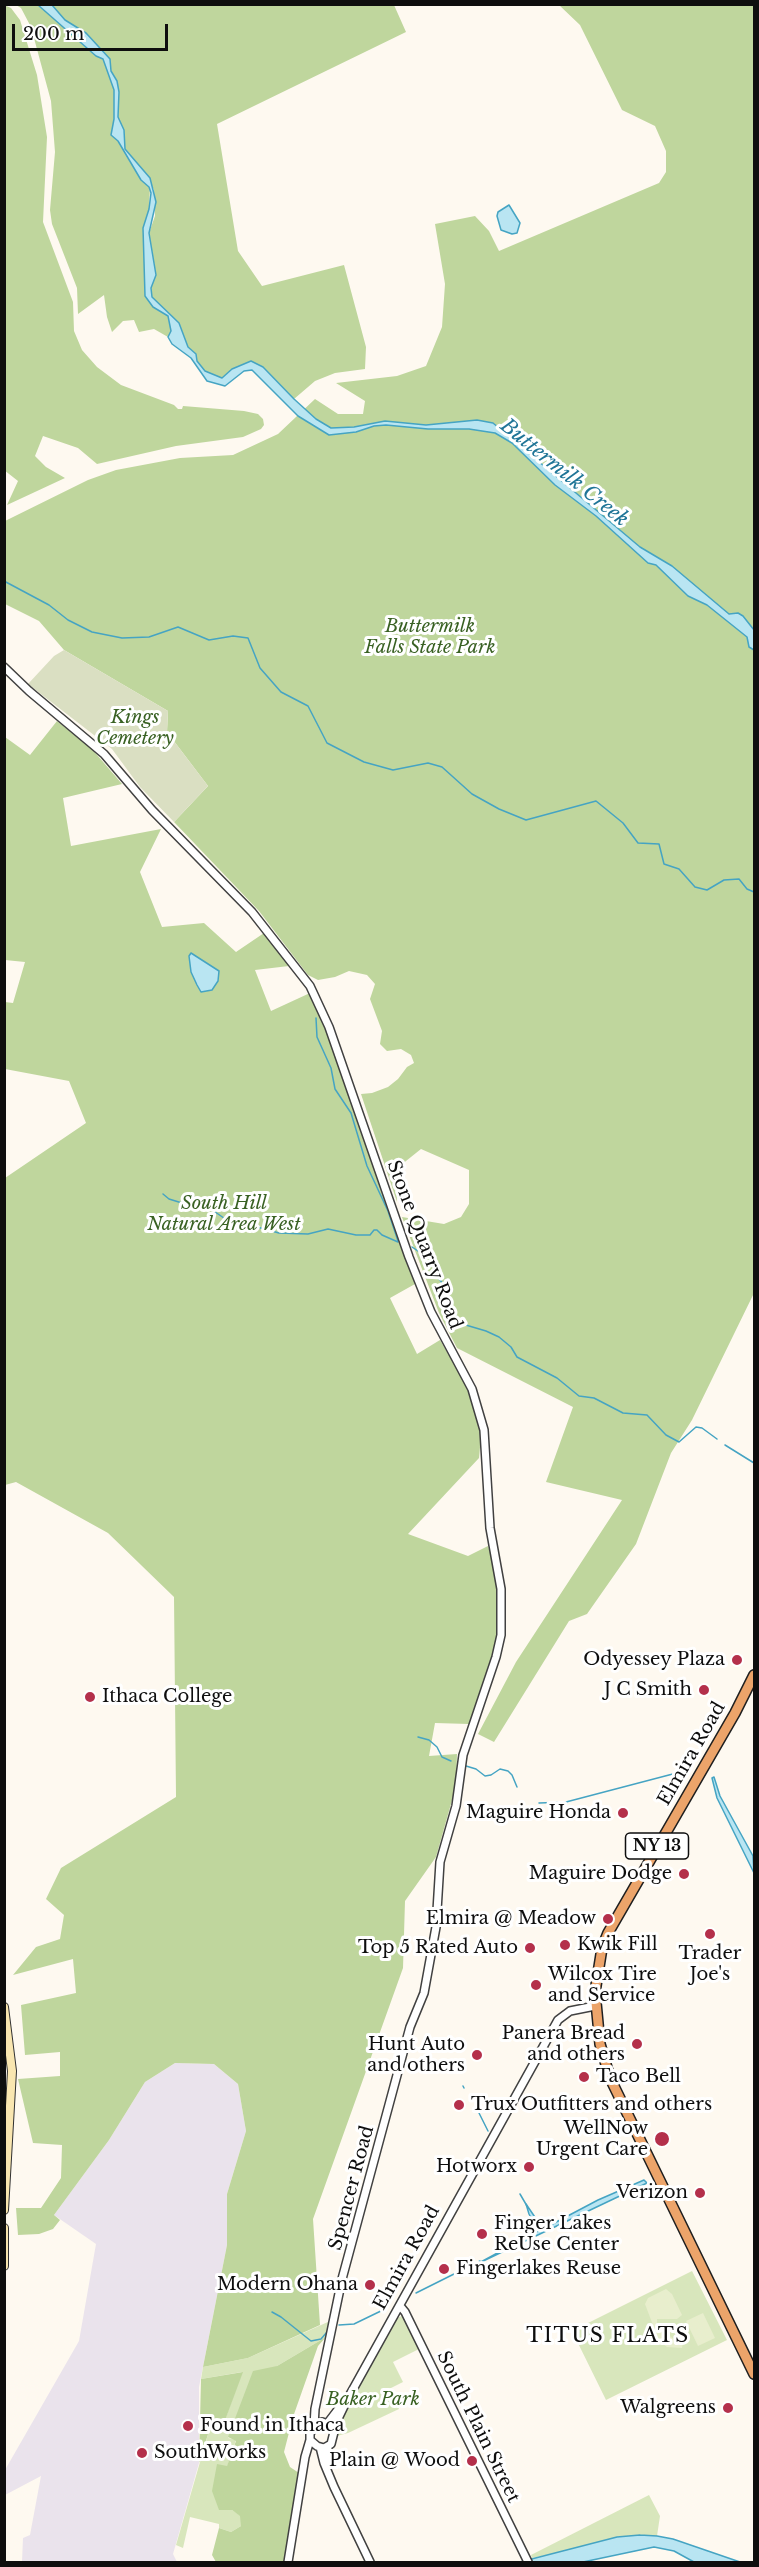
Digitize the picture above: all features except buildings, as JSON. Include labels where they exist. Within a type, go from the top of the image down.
[{"type":"highway","name":"Elmira Road","points":[[595,2006],[597,1972],[608,1933],[731,1720],[754,1675]]},
{"type":"highway","name":"NY 13","points":[[595,2006],[600,2044],[610,2078],[754,2374]]},
{"type":"main road","points":[[4,2007],[12,2071],[4,2210]]},
{"type":"main road","points":[[4,2228],[4,2266]]},
{"type":"street","name":"Stone Quarry Road","points":[[4,667],[104,754],[152,810],[256,916],[310,986],[329,1027],[431,1312],[472,1389],[479,1408],[488,1463],[490,1528],[501,1589],[501,1635],[496,1657],[463,1755],[456,1806],[440,1862],[436,1927],[426,1986]]},
{"type":"street","name":"Spencer Road","points":[[314,2426],[348,2258],[410,2027],[426,1986]]},
{"type":"street","name":"Elmira Road","points":[[333,2429],[558,2020],[570,2011],[595,2006]]},
{"type":"street","name":"South Plain Street","points":[[400,2306],[527,2560]]},
{"type":"street","name":"Elmira Road","points":[[324,2423],[347,2400]]},
{"type":"street","name":"Spencer Road","points":[[318,2403],[324,2423]]},
{"type":"street","points":[[288,2562],[305,2463],[310,2440],[311,2431],[314,2426],[324,2423],[333,2429],[334,2439],[322,2446],[305,2463]]},
{"type":"street","points":[[310,2440],[322,2446]]},
{"type":"street","points":[[322,2446],[327,2468],[370,2562]]},
{"type":"shaded area","name":"SouthWorks","points":[[175,2063],[214,2064],[238,2084],[246,2131],[227,2194],[227,2245],[199,2387],[199,2463],[173,2554],[177,2562],[22,2562],[23,2538],[30,2535],[41,2476],[5,2495],[5,2470],[79,2341],[96,2244],[54,2215],[109,2140],[145,2082]]},
{"type":"green space","points":[[4,5],[11,8],[20,20],[37,75],[47,137],[43,222],[73,302],[74,331],[82,350],[97,367],[121,385],[174,405],[178,409],[182,409],[183,406],[244,411],[258,414],[263,419],[264,425],[261,429],[243,437],[176,446],[97,464],[78,448],[43,436],[35,456],[46,467],[65,478],[7,505],[18,481],[4,470]]},
{"type":"green space","points":[[16,5],[38,5],[96,56],[103,59],[114,90],[114,119],[111,135],[118,141],[141,180],[150,187],[149,209],[143,228],[145,257],[153,307],[168,316],[171,331],[168,337],[154,329],[139,332],[134,320],[123,321],[112,332],[104,295],[78,314],[77,288],[52,224],[50,210],[55,152],[51,101],[31,27],[21,8]]},
{"type":"green space","points":[[52,5],[394,5],[406,32],[217,124],[238,251],[262,286],[344,265],[366,347],[365,369],[335,373],[315,381],[294,399],[263,367],[232,369],[222,378],[205,371],[197,361],[196,354],[188,347],[179,323],[152,297],[151,288],[156,274],[149,233],[155,216],[154,190],[147,175],[141,171],[125,149],[118,117],[119,92],[117,81],[111,71],[110,59],[86,33],[65,20]]},
{"type":"green space","name":"Buttermilk Falls State Park","points":[[559,5],[754,5],[754,1293],[692,1420],[671,1453],[636,1544],[587,1614],[569,1621],[494,1742],[478,1734],[516,1662],[622,1500],[546,1482],[573,1407],[457,1348],[439,1313],[402,1217],[444,1224],[461,1217],[469,1204],[469,1170],[421,1149],[396,1169],[397,1202],[361,1094],[388,1087],[407,1067],[414,1063],[411,1055],[401,1049],[387,1051],[380,1044],[382,1031],[370,999],[375,984],[367,975],[349,971],[335,977],[318,980],[308,975],[259,911],[174,822],[208,786],[167,732],[168,711],[64,650],[39,621],[5,604],[5,521],[88,480],[116,470],[180,458],[233,455],[278,434],[315,399],[338,414],[363,414],[365,401],[336,383],[397,376],[426,366],[442,327],[445,284],[435,224],[475,216],[489,231],[499,251],[659,183],[666,172],[666,151],[655,126],[622,110],[580,25]]},
{"type":"green space","name":"Kings Cemetery","points":[[64,650],[168,711],[167,732],[208,786],[174,822],[140,787],[112,749],[28,684],[54,656]]},
{"type":"green space","name":"South Hill Natural Area West","points":[[57,721],[92,749],[122,784],[63,798],[71,846],[161,829],[140,872],[162,927],[204,923],[236,952],[264,933],[289,966],[255,970],[271,1011],[310,993],[322,1016],[415,1284],[390,1298],[417,1354],[440,1340],[474,1398],[479,1421],[481,1436],[479,1458],[408,1534],[468,1556],[488,1546],[496,1571],[497,1640],[469,1724],[435,1723],[429,1756],[457,1754],[456,1786],[436,1857],[405,1901],[403,1968],[313,2219],[320,2325],[248,2358],[203,2367],[227,2245],[227,2194],[246,2131],[238,2084],[214,2064],[175,2063],[145,2082],[109,2140],[54,2215],[60,2220],[53,2229],[39,2234],[18,2235],[16,2208],[41,2208],[61,2178],[62,2145],[33,2143],[18,2079],[60,2076],[60,2052],[25,2055],[21,2005],[76,1993],[73,1959],[13,1975],[36,1947],[60,1939],[64,1915],[46,1899],[61,1868],[176,1797],[174,1597],[108,1533],[16,1482],[5,1485],[5,1178],[86,1123],[69,1081],[5,1069],[5,1002],[13,1003],[25,962],[5,960],[5,737],[30,755]]},
{"type":"green space","points":[[692,2271],[727,2340],[606,2400],[572,2331]]},
{"type":"green space","points":[[666,2289],[672,2294],[682,2315],[677,2319],[657,2319],[657,2324],[678,2342],[683,2343],[682,2348],[667,2347],[659,2341],[645,2304],[648,2298]]},
{"type":"green space","points":[[703,2313],[715,2338],[698,2346],[686,2321]]},
{"type":"green space","name":"Baker Park","points":[[402,2316],[419,2349],[393,2362],[403,2382],[389,2389],[399,2409],[337,2436],[337,2425],[397,2318]]},
{"type":"green space","points":[[330,2321],[326,2337],[277,2366],[228,2438],[236,2440],[227,2467],[217,2465],[232,2510],[241,2516],[241,2526],[231,2532],[219,2528],[219,2524],[190,2517],[183,2548],[176,2545],[209,2431],[220,2434],[242,2372],[201,2379],[203,2367],[248,2358]]},
{"type":"green space","points":[[326,2337],[318,2346],[293,2417],[284,2452],[290,2467],[299,2473],[285,2562],[216,2562],[212,2555],[219,2528],[231,2532],[241,2526],[240,2516],[232,2510],[219,2510],[212,2491],[217,2464],[227,2466],[236,2441],[228,2437],[253,2371],[277,2366]]},
{"type":"green space","points":[[243,2372],[220,2434],[209,2431],[199,2463],[201,2379]]},
{"type":"green space","points":[[649,2495],[660,2516],[657,2536],[640,2535],[532,2558],[531,2555]]},
{"type":"water","points":[[38,5],[52,5],[65,20],[86,33],[110,59],[111,71],[117,81],[119,92],[118,117],[124,130],[125,149],[150,178],[156,202],[149,233],[156,275],[151,288],[152,297],[179,323],[188,347],[196,354],[197,361],[205,371],[222,378],[232,369],[251,361],[263,367],[316,419],[331,428],[354,427],[385,421],[426,425],[477,420],[493,423],[640,547],[672,566],[729,614],[738,613],[743,616],[754,630],[754,650],[749,647],[747,637],[707,605],[688,596],[656,565],[648,563],[596,516],[555,485],[512,443],[495,433],[469,429],[428,429],[386,425],[329,435],[298,416],[252,370],[244,371],[225,386],[207,381],[191,358],[172,344],[168,337],[171,331],[168,316],[153,307],[145,296],[143,228],[151,193],[118,141],[111,135],[114,119],[114,90],[103,59],[96,56]]},
{"type":"water","points":[[509,205],[520,223],[517,233],[512,234],[501,230],[497,216],[498,212]]},
{"type":"water","points":[[191,953],[219,971],[218,981],[212,990],[201,992],[197,985],[191,972],[189,956]]},
{"type":"water","points":[[714,1777],[720,1796],[753,1856],[754,1873],[717,1798],[712,1778]]},
{"type":"water","points":[[644,2180],[647,2183],[479,2263],[538,2231],[526,2204],[543,2229],[598,2200]]},
{"type":"water","points":[[640,2535],[673,2539],[740,2562],[694,2562],[674,2551],[654,2547],[583,2562],[520,2562],[617,2537]]},
{"type":"waterway","points":[[4,581],[92,632],[122,638],[149,637],[178,627],[209,640],[233,636],[248,638],[260,668],[281,692],[308,706],[327,743],[364,762],[393,770],[428,763],[442,767],[472,794],[499,809],[526,820],[596,801],[623,823],[638,843],[659,844],[664,864],[679,869],[695,887],[707,890],[724,880],[739,879],[747,889],[754,892]]},
{"type":"waterway","points":[[316,1018],[317,1037],[331,1068],[335,1089],[351,1113],[367,1166],[388,1211],[398,1241]]},
{"type":"waterway","points":[[163,1194],[169,1199],[195,1207],[208,1207],[231,1223],[246,1224],[279,1233],[308,1234],[328,1229],[356,1235],[370,1235],[377,1230],[382,1235],[398,1242]]},
{"type":"waterway","points":[[412,1247],[434,1264],[434,1273],[444,1285],[459,1323],[499,1337],[511,1347],[517,1357],[557,1378],[579,1396],[594,1398],[623,1413],[647,1415],[666,1435],[679,1442],[696,1427],[702,1428],[717,1439]]},
{"type":"waterway","points":[[725,1445],[754,1463]]},
{"type":"waterway","points":[[418,1737],[429,1740],[437,1747],[442,1757],[451,1761]]},
{"type":"waterway","points":[[466,1766],[476,1769],[485,1776],[500,1769],[508,1771],[517,1787]]},
{"type":"waterway","points":[[539,1803],[566,1802],[688,1770]]},
{"type":"waterway","points":[[479,2113],[488,2131]]},
{"type":"waterway","points":[[520,2194],[527,2206]]},
{"type":"waterway","points":[[416,2293],[480,2261]]},
{"type":"waterway","points":[[339,2325],[354,2324],[385,2309]]},
{"type":"waterway","points":[[272,2312],[311,2341],[321,2339],[327,2332]]},
{"type":"place","name":"Odyessey Plaza","points":[[737,1660]]},
{"type":"place","name":"J C Smith","points":[[704,1690]]},
{"type":"place","name":"Ithaca College","points":[[90,1697]]},
{"type":"place","name":"Maguire Honda","points":[[623,1813]]},
{"type":"place","name":"Maguire Dodge","points":[[684,1874]]},
{"type":"place","name":"Elmira @ Meadow","points":[[608,1919]]},
{"type":"place","name":"Trader Joe's","points":[[710,1934]]},
{"type":"place","name":"Kwik Fill","points":[[565,1945]]},
{"type":"place","name":"Top 5 Rated Auto","points":[[530,1948]]},
{"type":"place","name":"Wilcox Tire and Service","points":[[536,1985]]},
{"type":"place","name":"Panera Bread and others","points":[[637,2044]]},
{"type":"place","name":"Hunt Auto and others","points":[[477,2055]]},
{"type":"place","name":"Taco Bell","points":[[584,2077]]},
{"type":"place","name":"Trux Outfitters and others","points":[[459,2105]]},
{"type":"place","name":"WellNow Urgent Care","points":[[662,2139]]},
{"type":"place","name":"Hotworx","points":[[529,2167]]},
{"type":"place","name":"Verizon","points":[[700,2193]]},
{"type":"place","name":"Finger Lakes ReUse Center","points":[[482,2234]]},
{"type":"place","name":"Fingerlakes Reuse","points":[[444,2269]]},
{"type":"place","name":"Modern Ohana","points":[[370,2285]]},
{"type":"place","name":"Walgreens","points":[[728,2408]]},
{"type":"place","name":"Found in Ithaca","points":[[188,2426]]},
{"type":"place","name":"SouthWorks","points":[[142,2453]]},
{"type":"place","name":"Plain @ Wood","points":[[472,2461]]},
{"type":"district","name":"TITUS FLATS","points":[[608,2336]]},
{"type":"water label","name":"Buttermilk Creek","points":[[564,473]]}]
